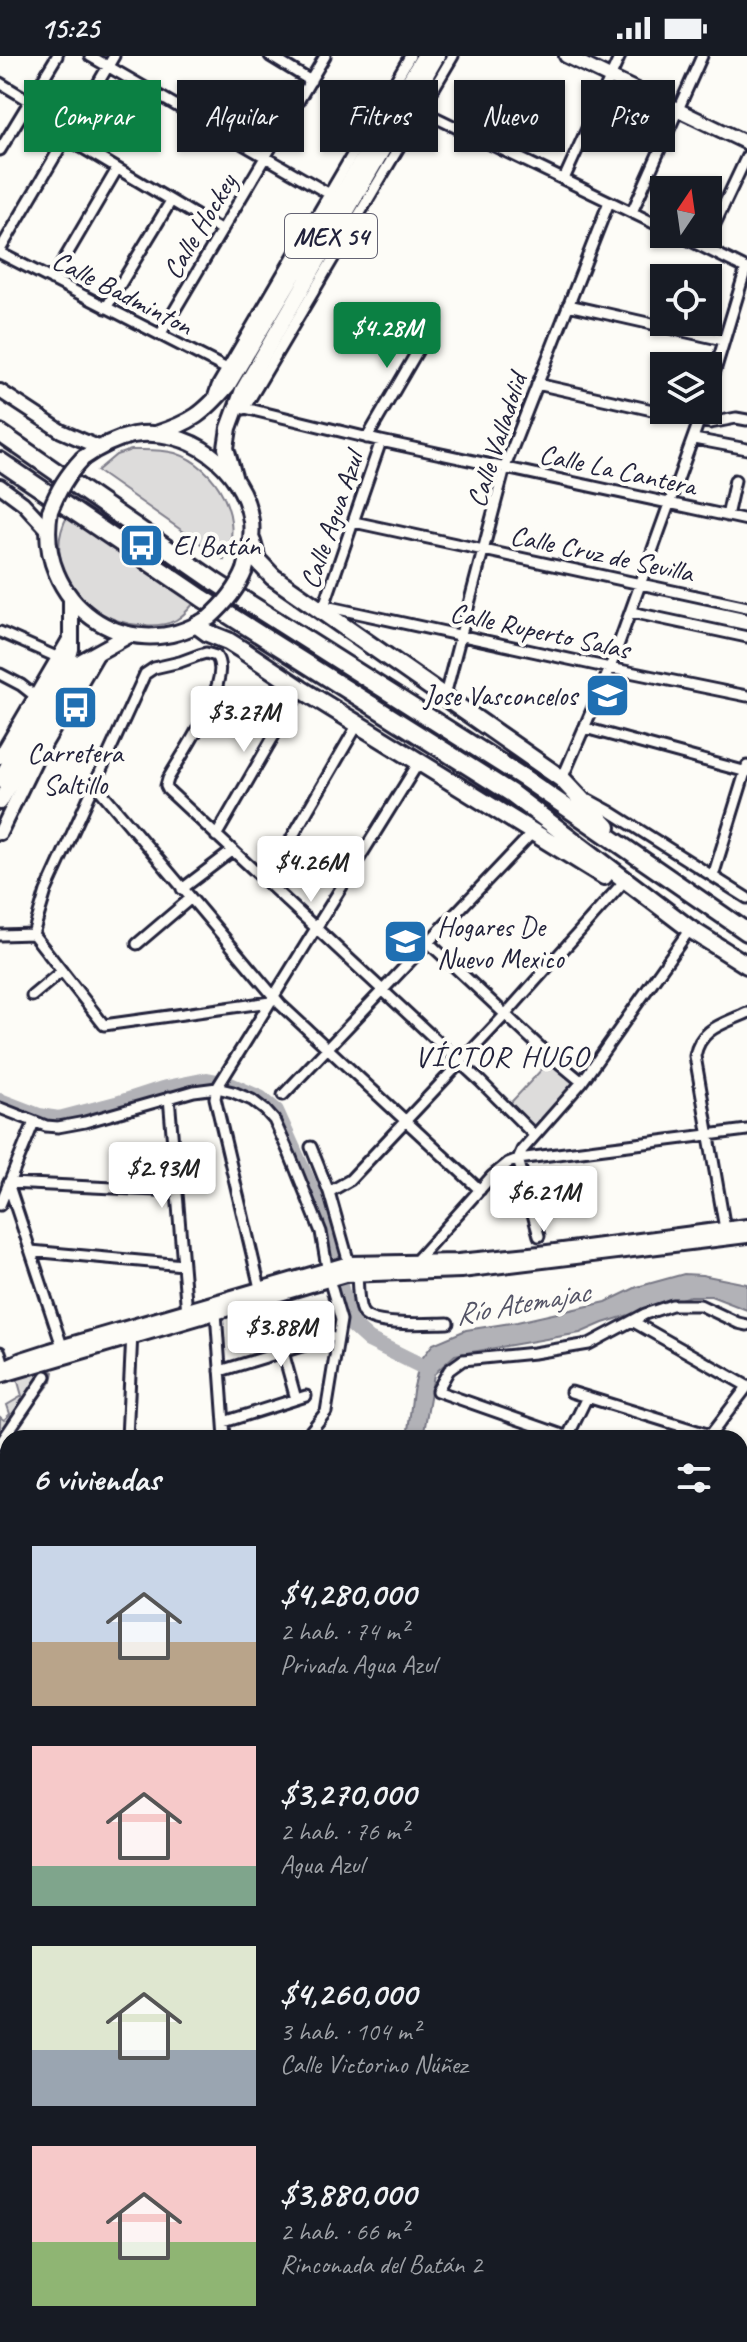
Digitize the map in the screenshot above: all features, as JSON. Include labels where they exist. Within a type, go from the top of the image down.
[{"type":"highway","points":[[0,433],[217,583],[524,778],[747,932]]},
{"type":"highway","points":[[0,461],[202,598],[511,793],[661,908],[747,965]]},
{"type":"highway","points":[[252,542],[257,560],[273,577],[324,609],[444,699],[562,779],[597,817],[641,857]]},
{"type":"highway","points":[[203,622],[208,633],[228,641],[620,886],[661,908]]},
{"type":"main road","name":"MEX 54","points":[[414,80],[424,56]]},
{"type":"main road","name":"MEX 54","points":[[420,80],[437,56]]},
{"type":"main road","name":"MEX 54","points":[[344,203],[272,304],[228,385],[211,405],[190,422],[156,434],[126,437],[98,447],[83,458],[63,483],[50,511],[51,560],[62,588],[95,621],[129,635],[164,636],[203,622],[224,605],[236,590],[252,542],[248,510],[226,448],[232,419],[243,390],[374,152]]},
{"type":"main road","name":"MEX 54","points":[[156,434],[179,438],[201,448],[220,462],[235,480]]},
{"type":"main road","name":"MEX 54","points":[[0,780],[68,660],[71,600]]},
{"type":"main road","name":"MEX 54","points":[[0,802],[77,666],[129,635]]},
{"type":"street","points":[[43,80],[57,56]]},
{"type":"street","points":[[90,56],[344,203]]},
{"type":"street","points":[[100,80],[114,56]]},
{"type":"street","points":[[270,56],[311,81]]},
{"type":"street","name":"Calle Hockey","points":[[160,335],[325,56]]},
{"type":"street","points":[[407,80],[410,56]]},
{"type":"street","points":[[427,80],[453,56]]},
{"type":"street","points":[[566,56],[747,143]]},
{"type":"street","points":[[564,179],[620,56]]},
{"type":"street","points":[[632,212],[702,56]]},
{"type":"street","points":[[0,83],[24,97]]},
{"type":"street","points":[[2,144],[24,110]]},
{"type":"street","points":[[438,118],[650,221]]},
{"type":"street","points":[[0,252],[58,152]]},
{"type":"street","points":[[89,152],[222,231]]},
{"type":"street","points":[[232,419],[245,408],[344,203],[374,152]]},
{"type":"street","points":[[722,209],[747,156]]},
{"type":"street","points":[[52,280],[117,169]]},
{"type":"street","points":[[106,308],[171,201]]},
{"type":"street","name":"Calle Valladolid","points":[[444,699],[505,467],[609,202]]},
{"type":"street","points":[[706,248],[747,268],[720,352]]},
{"type":"street","name":"Calle Badminton","points":[[0,252],[227,369]]},
{"type":"street","points":[[211,405],[227,369],[272,304]]},
{"type":"street","points":[[568,305],[723,340]]},
{"type":"street","points":[[367,438],[436,319]]},
{"type":"street","points":[[537,384],[650,405]]},
{"type":"street","points":[[0,391],[61,431],[98,447]]},
{"type":"street","name":"Calle La Cantera","points":[[245,408],[367,438],[747,520]]},
{"type":"street","points":[[722,421],[747,420]]},
{"type":"street","points":[[562,779],[610,668],[699,424]]},
{"type":"street","points":[[694,439],[747,449]]},
{"type":"street","name":"Calle Agua Azul","points":[[324,609],[381,441]]},
{"type":"street","points":[[727,516],[735,480]]},
{"type":"street","points":[[0,486],[23,503],[48,530]]},
{"type":"street","name":"Calle Cruz de Sevilla","points":[[354,522],[747,607]]},
{"type":"street","name":"Calle Ruperto Salas","points":[[324,609],[747,696]]},
{"type":"street","points":[[631,612],[747,637]]},
{"type":"street","points":[[0,632],[59,658]]},
{"type":"street","points":[[0,757],[71,636]]},
{"type":"street","points":[[0,833],[35,761],[98,653]]},
{"type":"street","points":[[33,934],[46,891],[147,671],[206,653],[216,656],[221,665],[212,701],[168,779],[166,786],[170,793],[460,1062],[534,1135]]},
{"type":"street","points":[[0,674],[35,696]]},
{"type":"street","points":[[216,836],[301,689]]},
{"type":"street","points":[[266,882],[358,724]]},
{"type":"street","points":[[585,728],[747,770],[713,876]]},
{"type":"street","points":[[260,1288],[215,1098],[217,1088],[419,762]]},
{"type":"street","points":[[95,784],[272,999],[480,1190]]},
{"type":"street","points":[[579,795],[747,898]]},
{"type":"street","points":[[283,1095],[533,832]]},
{"type":"street","points":[[182,889],[232,851]]},
{"type":"street","points":[[329,1192],[350,1180],[505,1015],[620,886]]},
{"type":"street","points":[[137,944],[191,898]]},
{"type":"street","points":[[539,1236],[518,1159],[525,1145],[582,1082],[690,929]]},
{"type":"street","points":[[0,935],[33,934]]},
{"type":"street","points":[[33,934],[104,1025],[272,999]]},
{"type":"street","points":[[427,941],[582,1082]]},
{"type":"street","points":[[32,996],[62,971]]},
{"type":"street","points":[[725,1229],[695,1056],[697,1044],[706,1032],[747,1013]]},
{"type":"street","points":[[0,1108],[46,1126],[71,1125],[169,1097],[217,1088],[252,1100],[265,1110],[274,1120],[321,1232],[341,1320],[326,1412],[311,1430]]},
{"type":"street","points":[[169,1097],[188,1315]]},
{"type":"street","points":[[0,1205],[34,1122]]},
{"type":"street","points":[[405,1274],[480,1190],[502,1168],[518,1159],[747,1130]]},
{"type":"street","points":[[311,1147],[329,1192],[361,1308],[369,1317],[381,1321],[448,1323]]},
{"type":"street","points":[[8,1183],[177,1191]]},
{"type":"street","points":[[8,1183],[62,1346]]},
{"type":"street","points":[[3,1371],[188,1315],[260,1288],[350,1269],[540,1253],[747,1226]]},
{"type":"street","points":[[350,1269],[405,1274],[461,1271],[747,1236]]},
{"type":"street","points":[[31,1251],[183,1265]]},
{"type":"street","points":[[188,1315],[216,1312],[330,1273]]},
{"type":"street","points":[[546,1430],[437,1391],[449,1370],[463,1360],[589,1344],[657,1309],[700,1305],[724,1318],[747,1325]]},
{"type":"street","points":[[216,1312],[224,1430]]},
{"type":"street","points":[[632,1321],[747,1386],[714,1430]]},
{"type":"street","points":[[3,1371],[62,1346],[132,1331]]},
{"type":"street","points":[[127,1430],[132,1331]]},
{"type":"street","points":[[220,1371],[331,1337]]},
{"type":"street","points":[[0,1352],[3,1371]]},
{"type":"street","points":[[224,1422],[301,1398],[283,1352]]},
{"type":"street","points":[[9,1430],[46,1376]]},
{"type":"street","points":[[571,1392],[688,1430]]},
{"type":"street","points":[[572,1430],[587,1397]]},
{"type":"shaded area","points":[[131,450],[175,453],[190,460],[215,482],[224,496],[232,528],[224,560],[97,471],[116,455]]},
{"type":"shaded area","points":[[68,515],[194,603],[176,620],[158,625],[139,625],[120,621],[86,602],[73,588],[64,571],[60,553],[61,534]]},
{"type":"shaded area","points":[[557,1053],[583,1074],[529,1136],[502,1112]]},
{"type":"shaded area","points":[[684,1274],[747,1284],[747,1310],[711,1296],[690,1296],[580,1333],[455,1355],[434,1374],[424,1430],[408,1430],[420,1361],[433,1344],[466,1330],[606,1302],[637,1287]]},
{"type":"shaded area","points":[[43,1366],[54,1372],[52,1381],[14,1430],[0,1430],[0,1417],[4,1420],[10,1414],[7,1405],[22,1396],[17,1378]]},
{"type":"waterway","points":[[0,1101],[39,1116],[59,1119],[162,1089],[207,1080],[228,1084],[260,1098],[276,1111],[314,1195],[349,1322],[369,1340],[428,1369]]},
{"type":"place","name":"El Batán","points":[[142,545]]},
{"type":"place","name":"Jose Vasconcelos","points":[[608,695]]},
{"type":"place","name":"Carretera Saltillo","points":[[75,708]]},
{"type":"place","name":"Hogares De Nuevo Mexico","points":[[406,942]]},
{"type":"district","name":"VÍCTOR HUGO","points":[[502,1056]]},
{"type":"water label","name":"Río Atemajac","points":[[522,1303]]}]
